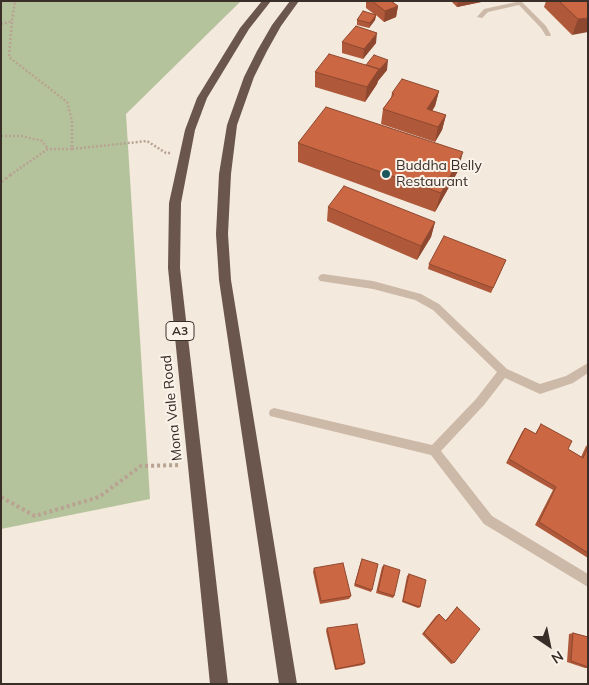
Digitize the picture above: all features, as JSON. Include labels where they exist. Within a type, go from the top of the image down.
[{"type":"highway","name":"Mona Vale Road","points":[[219,684],[174,268],[175,203],[184,155],[202,98],[213,77],[245,28],[267,1]]},
{"type":"highway","points":[[288,684],[225,280],[222,234],[224,174],[232,125],[249,77],[262,51],[277,25],[295,1]]},
{"type":"lane","points":[[480,17],[486,10],[520,3],[544,27],[548,35]]},
{"type":"lane","points":[[323,278],[373,285],[418,298],[436,307],[503,372],[540,389],[569,380],[588,367]]},
{"type":"lane","points":[[434,451],[475,409],[503,372]]},
{"type":"lane","points":[[274,413],[434,451],[488,520],[588,581]]},
{"type":"path","points":[[15,1],[9,57],[67,102],[72,121],[72,150]]},
{"type":"path","points":[[1,24],[12,21]]},
{"type":"path","points":[[1,136],[22,136],[42,141],[48,149]]},
{"type":"path","points":[[1,182],[48,149],[72,150],[147,141],[166,152],[184,155]]},
{"type":"path","points":[[1,497],[35,516],[99,497],[141,466],[194,465]]},
{"type":"green space","points":[[1,1],[241,1],[126,114],[150,499],[1,529]]},
{"type":"building","points":[[372,1],[391,1],[398,6],[385,11]]},
{"type":"building","points":[[559,1],[588,1],[588,18],[578,19]]},
{"type":"building","points":[[363,11],[376,15],[370,23],[357,20]]},
{"type":"building","points":[[356,26],[377,33],[364,49],[342,42]]},
{"type":"building","points":[[329,54],[379,69],[367,87],[315,72]]},
{"type":"building","points":[[374,55],[388,60],[379,70],[366,65]]},
{"type":"building","points":[[402,79],[439,91],[427,109],[446,115],[438,127],[383,109]]},
{"type":"building","points":[[326,107],[463,152],[441,193],[298,143]]},
{"type":"building","points":[[344,186],[435,222],[421,246],[328,207]]},
{"type":"building","points":[[444,236],[506,260],[493,288],[429,264]]},
{"type":"building","points":[[541,424],[572,441],[568,449],[583,458],[588,447],[588,553],[539,522],[556,487],[509,459],[525,428],[536,434]]},
{"type":"building","points":[[362,559],[378,564],[372,590],[355,584]]},
{"type":"building","points":[[343,563],[351,596],[321,601],[314,568]]},
{"type":"building","points":[[384,565],[400,570],[394,596],[378,591]]},
{"type":"building","points":[[409,574],[426,580],[420,607],[403,601]]},
{"type":"building","points":[[457,607],[480,629],[454,663],[424,633],[439,614],[446,621]]},
{"type":"building","points":[[357,624],[365,663],[336,669],[327,628]]},
{"type":"building","points":[[573,633],[588,637],[588,667],[571,661]]},
{"type":"place","name":"Buddha Belly Restaurant","points":[[386,174]]}]
